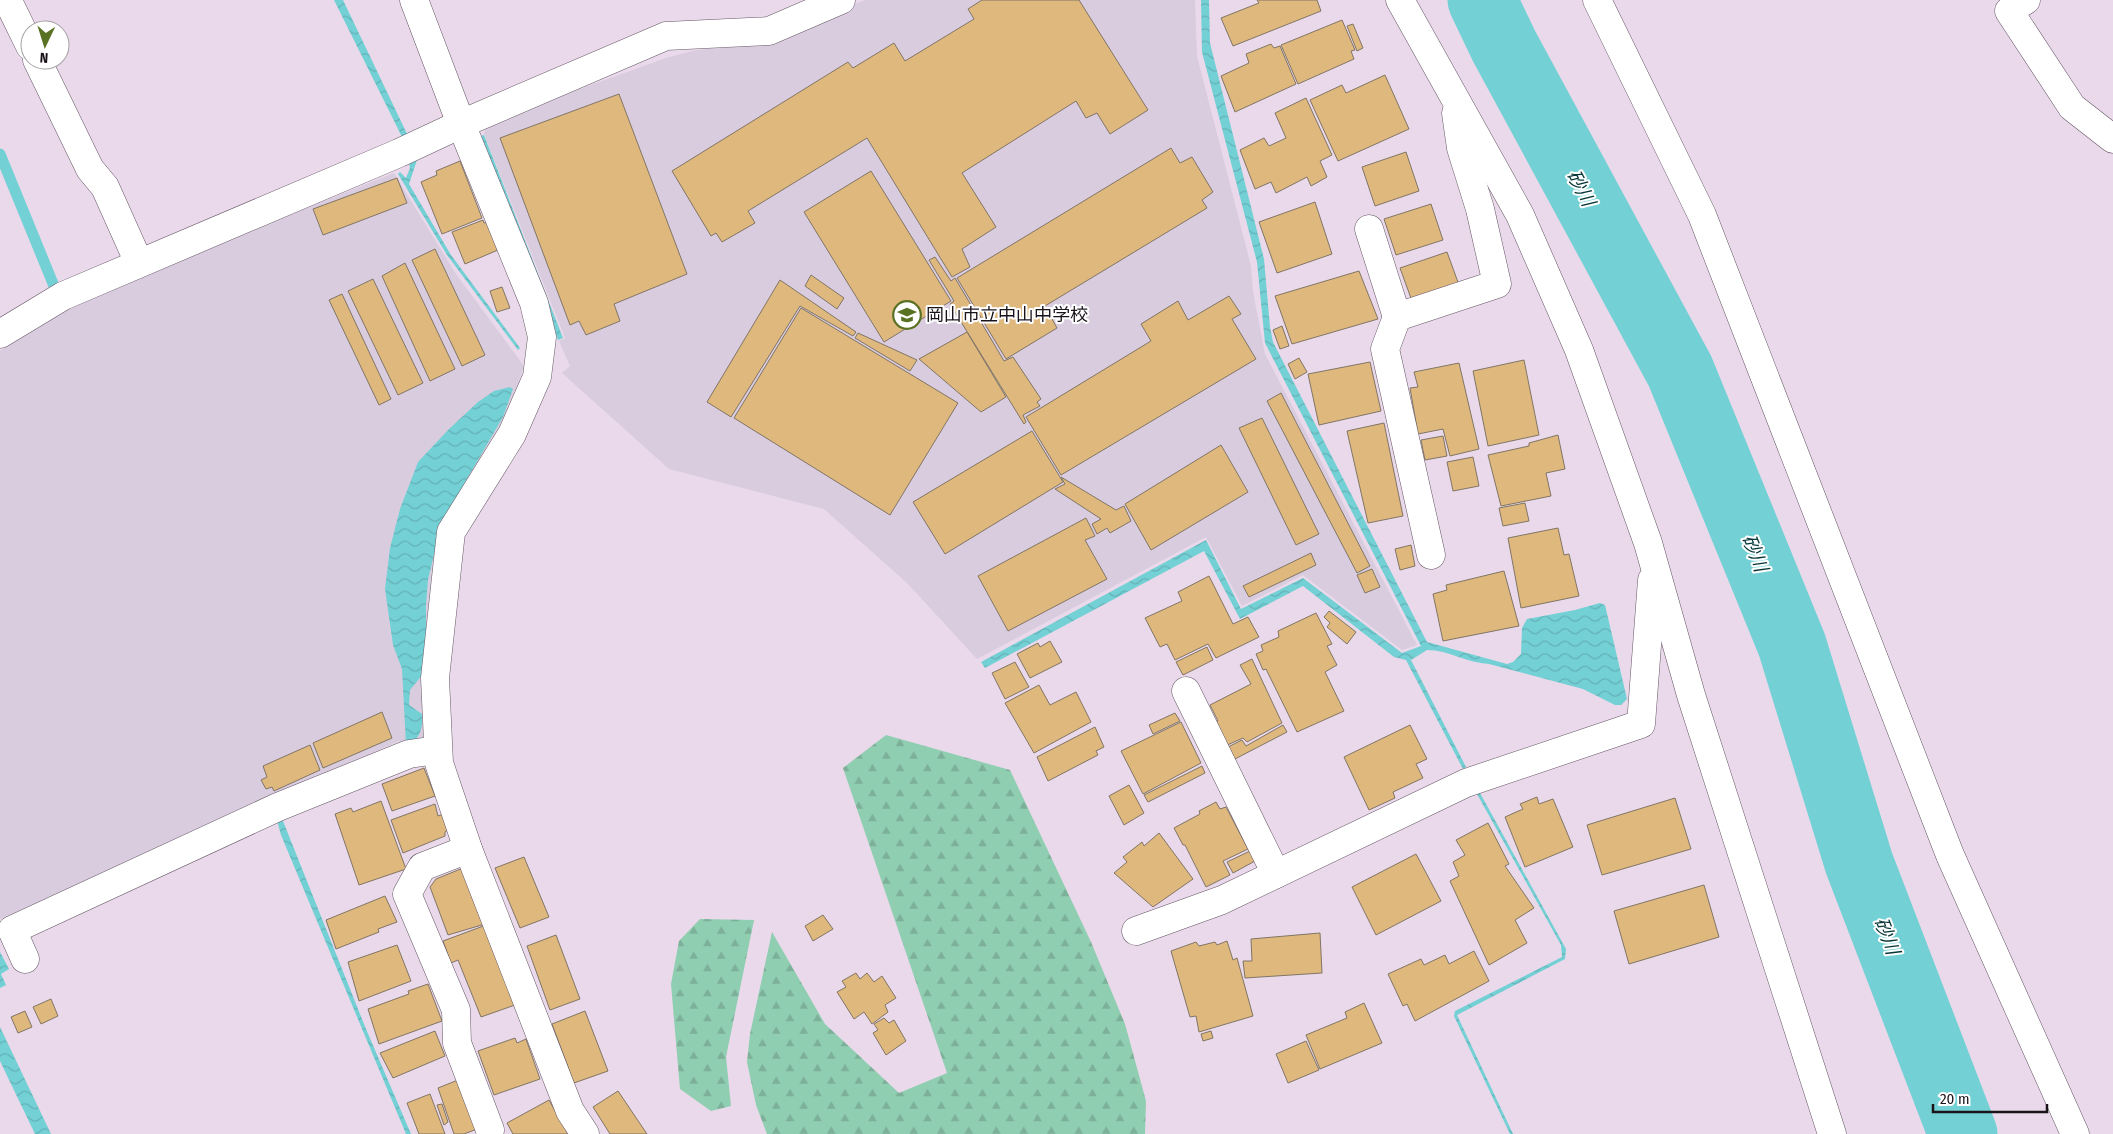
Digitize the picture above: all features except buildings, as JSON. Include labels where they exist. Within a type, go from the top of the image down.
[{"type":"street","points":[[414,0],[461,124],[534,303],[542,337],[537,377],[512,434],[450,532],[435,678],[438,764],[468,849],[570,1111],[585,1134]]},
{"type":"street","points":[[0,334],[63,296],[408,149],[461,124],[666,36],[768,31],[841,0]]},
{"type":"street","points":[[1400,0],[1520,215],[1579,350],[1654,562],[1694,704],[1832,1134]]},
{"type":"street","points":[[1597,0],[1702,215],[1950,855],[2075,1134]]},
{"type":"street","points":[[2026,0],[2009,11],[2072,108],[2113,139]]},
{"type":"street","points":[[8,1],[20,26]]},
{"type":"street","points":[[42,70],[90,168],[105,187],[140,263]]},
{"type":"street","points":[[1397,317],[1497,284],[1480,209],[1461,148],[1454,95]]},
{"type":"street","points":[[1369,229],[1397,317],[1385,349],[1431,555]]},
{"type":"street","points":[[1136,931],[1222,900],[1466,783],[1641,724],[1654,562]]},
{"type":"street","points":[[1186,691],[1276,874]]},
{"type":"street","points":[[25,959],[12,930],[278,807],[409,754],[437,750]]},
{"type":"street","points":[[468,849],[422,867],[408,894],[456,1010],[457,1044],[490,1130]]},
{"type":"shaded area","name":"岡山市立中山中学校","points":[[865,0],[1195,0],[1197,56],[1251,266],[1253,292],[1265,354],[1417,645],[1402,650],[1303,575],[1242,606],[1206,537],[977,659],[907,583],[824,509],[669,469],[562,373],[570,366],[559,341],[565,338],[484,134],[488,122],[666,58],[696,50],[747,46]]},
{"type":"shaded area","points":[[394,173],[456,274],[524,366],[508,413],[445,535],[427,736],[408,747],[399,741],[0,919],[0,351],[58,312],[200,251]]},
{"type":"green space","points":[[886,735],[1010,770],[1091,942],[1125,1024],[1146,1101],[1145,1134],[767,1134],[756,1105],[747,1062],[750,1034],[772,932],[825,1024],[899,1093],[947,1073],[843,768]]},
{"type":"green space","points":[[700,919],[754,920],[726,1057],[731,1106],[711,1111],[680,1089],[671,984],[679,941]]},
{"type":"water","points":[[334,0],[343,0],[409,138],[417,160],[409,184],[451,255],[520,348],[518,350],[447,255],[398,174],[400,172],[406,178],[410,168],[404,141]]},
{"type":"water","points":[[1201,0],[1209,0],[1210,43],[1264,259],[1273,342],[1427,642],[1507,664],[1513,662],[1521,654],[1522,628],[1527,619],[1600,603],[1605,605],[1627,699],[1621,705],[1615,705],[1583,689],[1443,652],[1427,650],[1411,660],[1466,767],[1463,769],[1406,660],[1394,657],[1303,586],[1240,619],[1204,551],[985,668],[981,662],[1206,540],[1241,609],[1303,578],[1402,653],[1421,646],[1265,343],[1257,262],[1202,52]]},
{"type":"water","points":[[484,135],[563,338],[558,340],[480,136]]},
{"type":"water","points":[[510,387],[513,389],[503,417],[464,484],[437,542],[428,580],[426,658],[423,674],[410,690],[409,705],[422,714],[422,724],[420,733],[415,740],[406,745],[402,669],[393,645],[385,589],[390,548],[400,509],[418,462],[478,402],[494,391]]},
{"type":"water","points":[[1480,793],[1566,949],[1565,959],[1457,1015],[1513,1134],[1510,1134],[1454,1016],[1455,1011],[1562,957],[1561,945],[1477,794]]},
{"type":"water","points":[[281,816],[366,1029],[411,1134],[406,1134],[281,835],[276,817]]},
{"type":"water","points":[[0,952],[9,969],[1,974],[6,985],[0,988]]},
{"type":"water","points":[[0,1027],[51,1134],[35,1134],[0,1061]]},
{"type":"waterway","name":"砂川","points":[[1482,0],[1504,46],[1680,371],[1792,645],[1859,863],[1963,1134]]},
{"type":"waterway","points":[[0,154],[54,286]]},
{"type":"place","name":"岡山市立中山中学校","points":[[907,315]]}]
